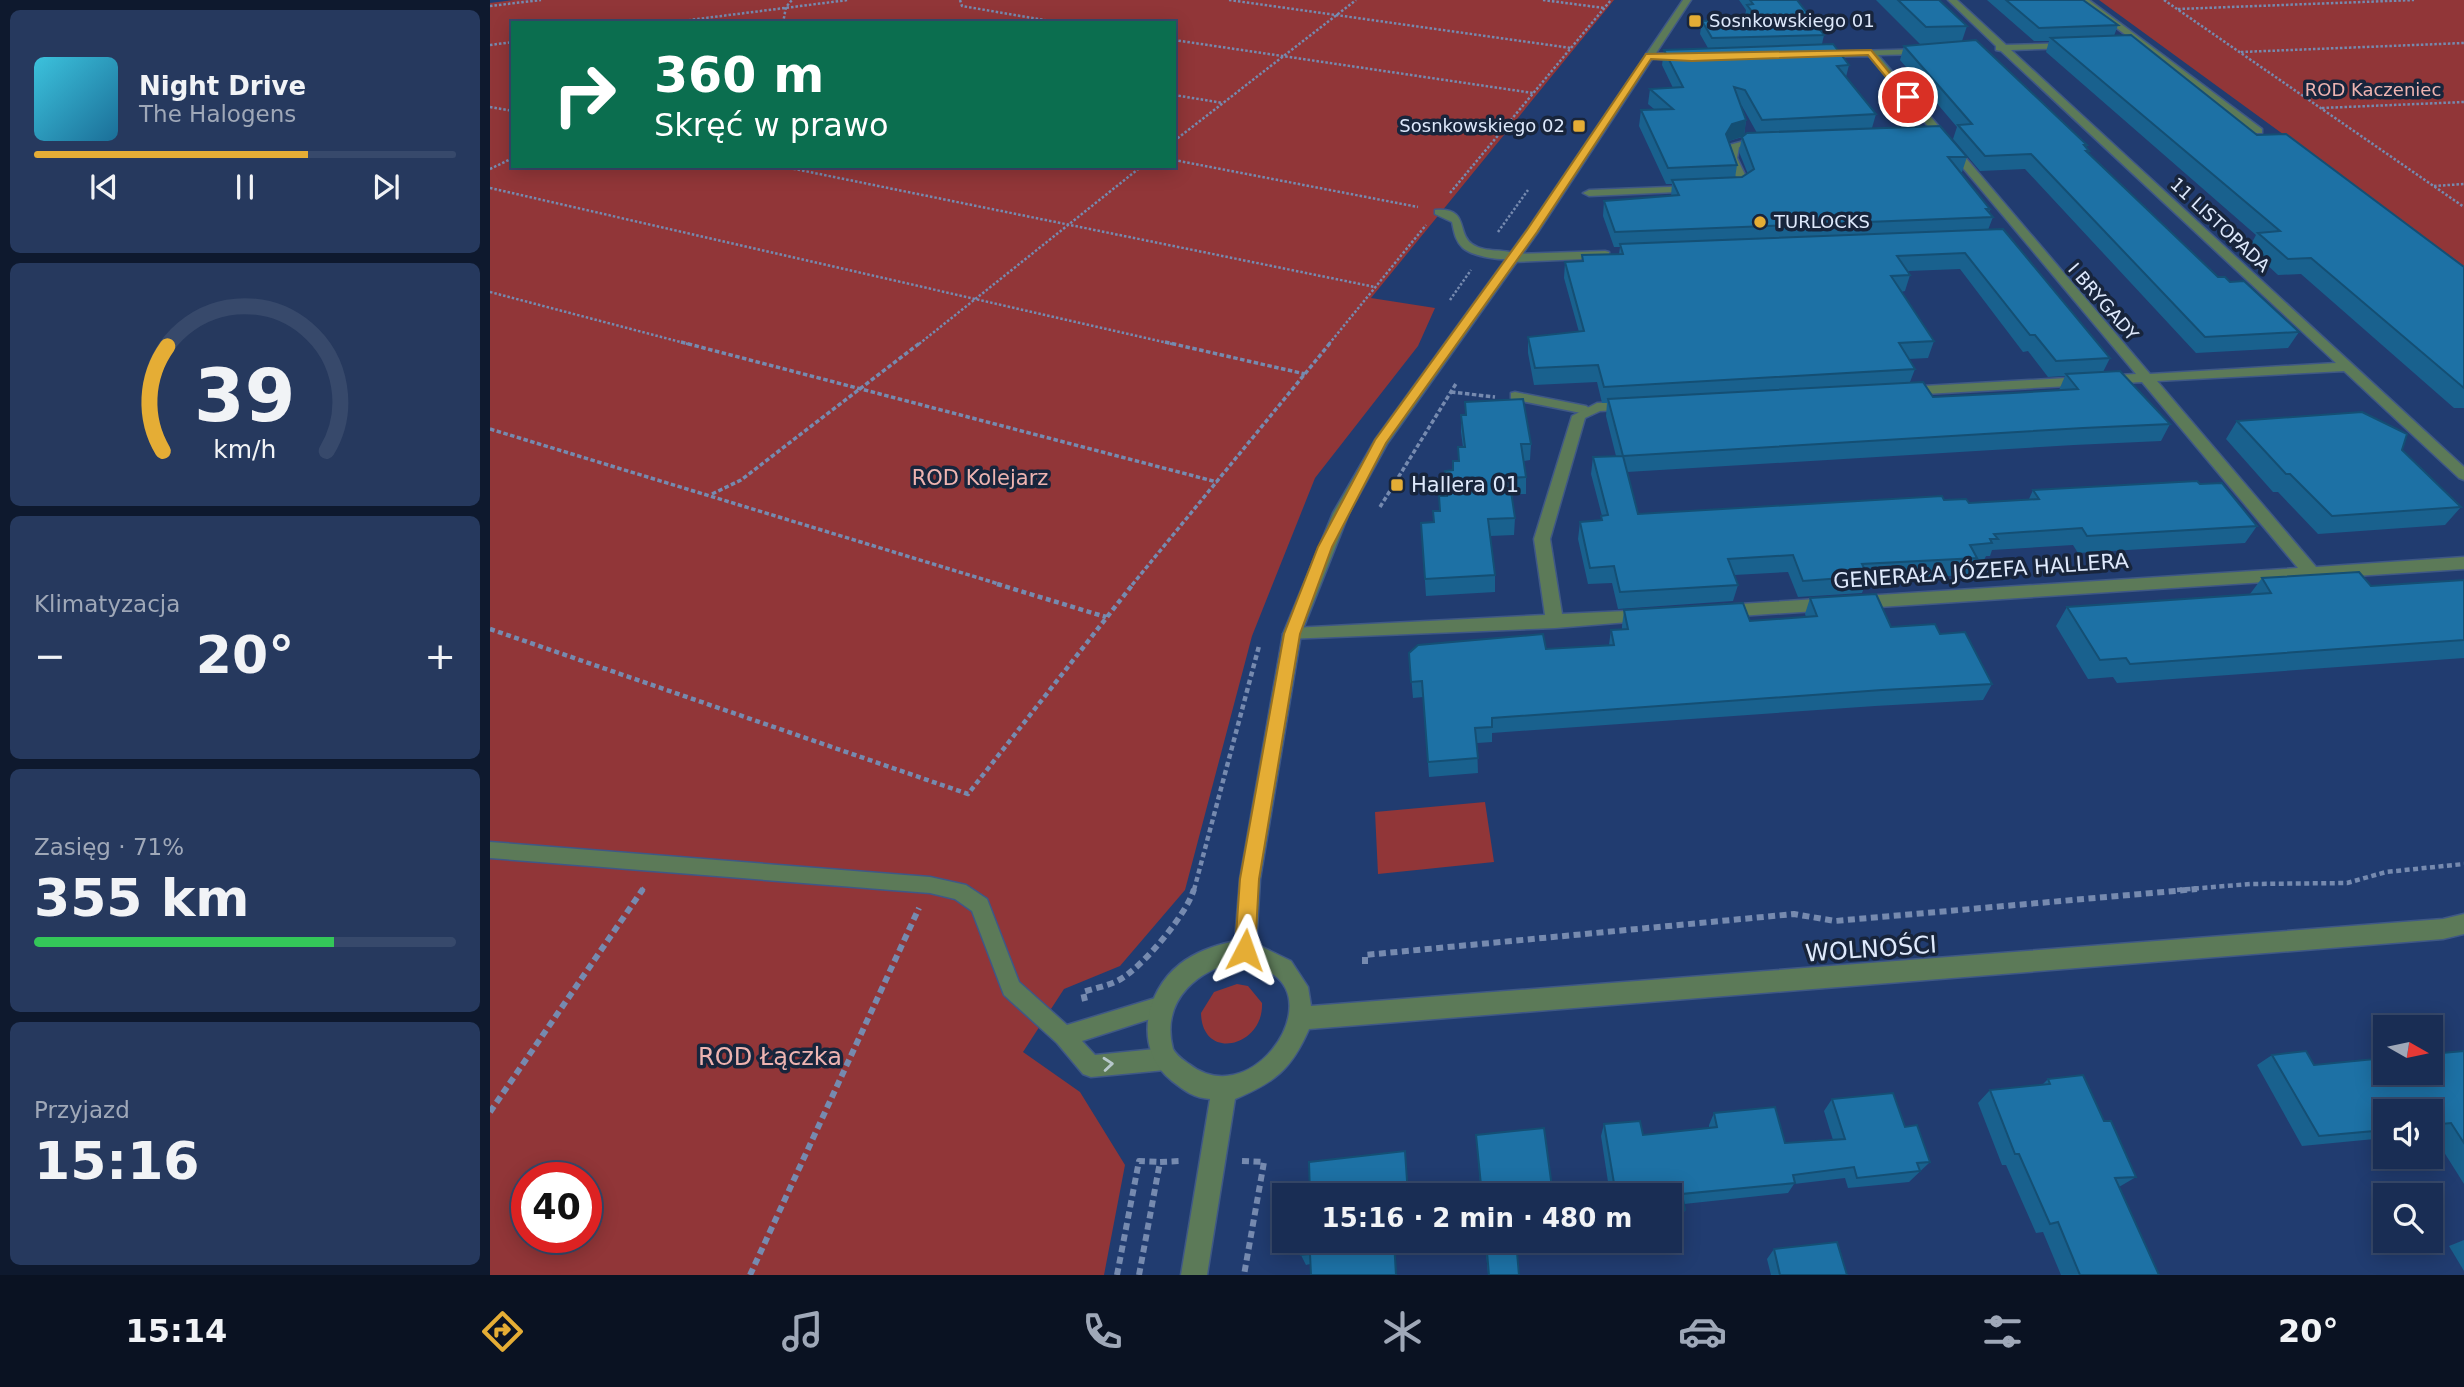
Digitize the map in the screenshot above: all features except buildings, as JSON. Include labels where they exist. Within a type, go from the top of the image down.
[{"type":"street","points":[[1245,950],[1250,879],[1292,634],[1325,547],[1380,443],[1513,257],[1687,0]]},
{"type":"street","name":"11 LISTOPADA","points":[[1952,0],[2464,475]]},
{"type":"street","points":[[2084,0],[2258,131]]},
{"type":"street","points":[[2129,43],[2142,43]]},
{"type":"street","points":[[1984,49],[2077,45]]},
{"type":"street","points":[[1802,55],[1935,51]]},
{"type":"street","name":"I BRYGADY","points":[[1871,53],[1931,133],[2018,238],[2146,377],[2311,572]]},
{"type":"street","points":[[1649,56],[1692,58]]},
{"type":"street","points":[[1589,194],[1738,187],[1744,183],[1744,177],[1731,151],[1734,145],[1750,134],[1779,139]]},
{"type":"street","points":[[1513,257],[1615,254]]},
{"type":"street","points":[[1885,392],[2346,367]]},
{"type":"street","points":[[1555,622],[1542,539],[1579,416],[1586,410],[1652,404]]},
{"type":"street","name":"GENERAŁA JÓZEFA HALLERA","points":[[1706,612],[2464,563]]},
{"type":"street","points":[[1292,634],[1665,615]]},
{"type":"street","name":"WOLNOŚCI","points":[[1302,1018],[2457,928]]},
{"type":"street","points":[[1245,950],[1269,956],[1288,971],[1300,993],[1302,1018],[1293,1044],[1276,1067],[1252,1083],[1224,1090],[1199,1087],[1179,1076],[1165,1059],[1158,1034],[1162,1006],[1175,983],[1196,964],[1220,953],[1245,950]]},
{"type":"street","points":[[1194,1275],[1224,1090]]},
{"type":"lane","points":[[1437,212],[1451,215],[1458,221],[1463,242],[1471,248],[1513,257]]},
{"type":"lane","points":[[1515,396],[1586,410]]},
{"type":"lane","points":[[490,850],[930,885],[959,891],[980,905],[1011,988],[1064,1035],[1091,1066],[1165,1059]]},
{"type":"lane","points":[[1064,1035],[1162,1006]]},
{"type":"path","points":[[490,6],[541,0]]},
{"type":"path","points":[[783,21],[786,7],[792,0]]},
{"type":"path","points":[[681,21],[848,0]]},
{"type":"path","points":[[960,0],[962,6],[1050,21]]},
{"type":"path","points":[[1229,0],[1571,48]]},
{"type":"path","points":[[1176,139],[1356,0]]},
{"type":"path","points":[[1543,0],[1605,8]]},
{"type":"path","points":[[490,629],[968,794],[1106,617],[1611,0]]},
{"type":"path","points":[[2164,0],[2464,207]]},
{"type":"path","points":[[2177,9],[2414,0]]},
{"type":"path","points":[[1176,40],[1534,94]]},
{"type":"path","points":[[490,45],[511,42]]},
{"type":"path","points":[[2240,52],[2464,43]]},
{"type":"path","points":[[1176,95],[1223,103]]},
{"type":"path","points":[[2321,108],[2464,102]]},
{"type":"path","points":[[490,107],[511,111]]},
{"type":"path","points":[[490,169],[511,159]]},
{"type":"path","points":[[1176,160],[1353,192],[1437,212]]},
{"type":"path","points":[[790,168],[1375,287]]},
{"type":"path","points":[[712,495],[741,481],[863,388],[1139,168]]},
{"type":"path","points":[[2433,186],[2464,184]]},
{"type":"path","points":[[490,187],[1305,374]]},
{"type":"path","points":[[490,292],[1217,482]]},
{"type":"path","points":[[1451,392],[1476,397],[1515,396]]},
{"type":"path","points":[[490,429],[1106,617]]},
{"type":"path","points":[[490,1112],[660,864]]},
{"type":"path","points":[[1365,964],[1365,955],[1794,914],[1835,921],[2250,884],[2347,883],[2386,872],[2464,864]]},
{"type":"path","points":[[750,1275],[930,885]]},
{"type":"path","points":[[1117,1275],[1139,1161],[1160,1162]]},
{"type":"green space","name":"ROD Kolejarz","points":[[514,0],[1614,0],[1371,298],[1435,308],[1418,346],[1315,478],[1252,636],[1185,890],[1120,966],[1064,989],[1023,1052],[1080,1092],[1125,1165],[1104,1275],[490,1275],[490,3]]},
{"type":"green space","name":"ROD Kaczeniec","points":[[2099,0],[2464,0],[2464,266]]},
{"type":"green space","points":[[1485,802],[1494,862],[1378,874],[1375,812]]},
{"type":"green space","points":[[1237,984],[1248,986],[1262,1003],[1260,1018],[1244,1038],[1233,1043],[1221,1043],[1211,1038],[1204,1028],[1201,1013],[1214,992]]},
{"type":"place","name":"Sosnkowskiego 01","points":[[1695,21]]},
{"type":"place","name":"Sosnkowskiego 02","points":[[1579,126]]},
{"type":"place","name":"TURLOCKS","points":[[1760,222]]},
{"type":"place","name":"Hallera 01","points":[[1397,485]]},
{"type":"route","points":[[1245,950],[1250,879],[1292,634],[1325,547],[1380,443],[1532,232],[1649,56],[1692,58],[1871,53],[1908,97]]},
{"type":"park label","name":"ROD Łączka","points":[[770,1057]]}]
